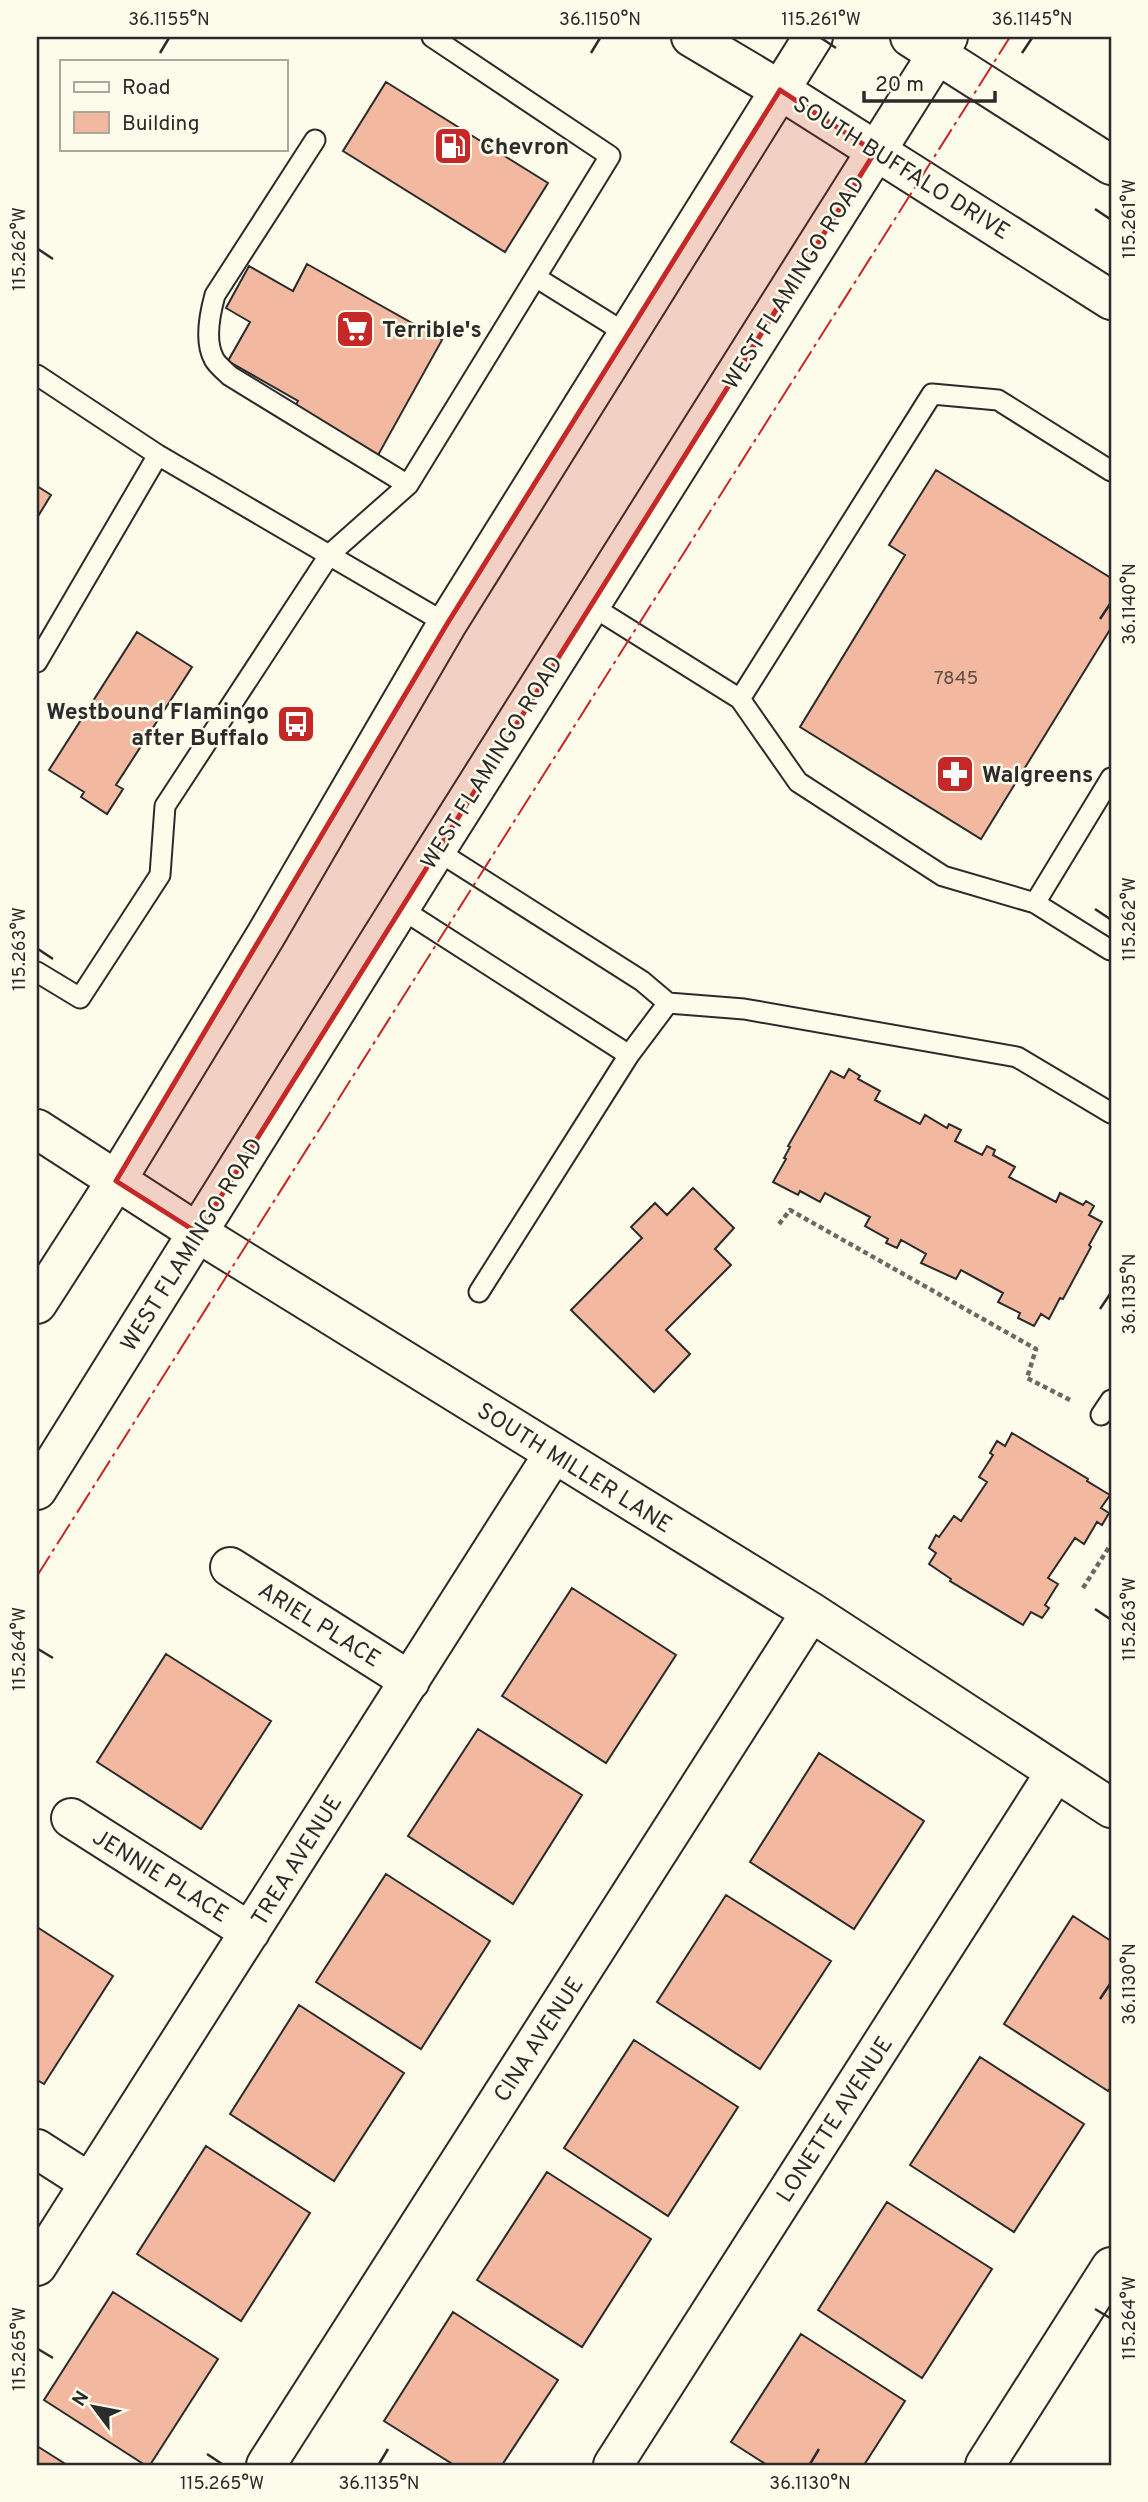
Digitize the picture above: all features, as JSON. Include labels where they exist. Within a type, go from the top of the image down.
[{"type":"street","name":"SOUTH BUFFALO DRIVE","points":[[691,37],[780,90],[1111,300]]},
{"type":"street","points":[[37,1304],[116,1181],[266,935],[447,624],[813,37]]},
{"type":"street","points":[[932,42],[1111,165]]},
{"type":"street","name":"WEST FLAMINGO ROAD","points":[[37,1490],[876,152],[932,42]]},
{"type":"street","name":"SOUTH MILLER LANE","points":[[37,1129],[198,1233],[811,1612],[1111,1808]]},
{"type":"street","name":"TREA AVENUE","points":[[37,2266],[554,1453]]},
{"type":"street","name":"ARIEL PLACE","points":[[230,1567],[410,1681]]},
{"type":"street","name":"CINA AVENUE","points":[[266,2465],[811,1612]]},
{"type":"street","name":"LONETTE AVENUE","points":[[613,2465],[1055,1773]]},
{"type":"street","name":"JENNIE PLACE","points":[[71,1818],[250,1932]]},
{"type":"street","points":[[37,2149],[90,2183]]},
{"type":"street","points":[[985,2465],[1111,2267]]},
{"type":"lane","points":[[37,972],[80,998],[160,875],[164,806],[330,554],[408,485],[610,156],[432,37]]},
{"type":"lane","points":[[315,140],[215,295],[210,312],[209,338],[214,359],[230,376],[408,485]]},
{"type":"lane","points":[[537,278],[627,334]]},
{"type":"lane","points":[[37,376],[158,455],[447,624]]},
{"type":"lane","points":[[740,699],[932,394],[998,400],[1111,471]]},
{"type":"lane","points":[[37,662],[158,455]]},
{"type":"lane","points":[[590,605],[740,699],[798,782],[943,876],[1035,903],[1111,950]]},
{"type":"lane","points":[[1035,903],[1111,778]]},
{"type":"lane","points":[[436,850],[624,970],[668,1003],[744,1009],[1017,1057],[1111,1113]]},
{"type":"lane","points":[[400,908],[629,1055]]},
{"type":"lane","points":[[480,1292],[629,1055],[668,1003]]},
{"type":"path","points":[[779,1224],[790,1210],[1036,1349],[1027,1378],[1106,1407]]},
{"type":"path","points":[[1083,1588],[1111,1544]]},
{"type":"highlighted area","points":[[780,90],[875,152],[198,1233],[116,1181],[447,624]]},
{"type":"building","points":[[386,82],[548,183],[505,252],[343,151]]},
{"type":"building","points":[[307,264],[442,340],[377,457],[293,410],[298,401],[228,361],[250,322],[226,308],[249,266],[293,291]]},
{"type":"building","name":"Walgreens","points":[[936,470],[1111,578],[1111,628],[981,839],[800,727],[905,555],[889,545]]},
{"type":"building","points":[[37,486],[51,495],[37,518]]},
{"type":"building","points":[[137,632],[192,667],[116,785],[123,789],[107,814],[81,797],[84,792],[49,770]]},
{"type":"building","points":[[849,1069],[860,1076],[858,1079],[880,1091],[875,1100],[920,1124],[925,1115],[947,1128],[949,1124],[961,1130],[955,1141],[982,1155],[987,1146],[995,1150],[993,1155],[1015,1167],[1009,1177],[1056,1202],[1060,1193],[1083,1205],[1086,1201],[1094,1206],[1089,1215],[1102,1222],[1063,1299],[1060,1298],[1049,1319],[1041,1314],[1034,1326],[1018,1318],[1020,1313],[998,1302],[1003,1293],[961,1270],[956,1279],[921,1263],[926,1254],[901,1240],[897,1248],[886,1243],[888,1239],[865,1226],[870,1217],[825,1193],[820,1202],[800,1191],[798,1195],[773,1182],[786,1159],[784,1158],[790,1147],[788,1146],[831,1071],[844,1078]]},
{"type":"building","points":[[693,1188],[734,1228],[715,1249],[731,1265],[666,1330],[690,1354],[654,1392],[571,1310],[642,1238],[631,1227],[655,1203],[667,1215]]},
{"type":"building","points":[[1012,1433],[1110,1495],[1101,1508],[1109,1513],[1102,1525],[1097,1522],[1084,1544],[1075,1538],[1048,1578],[1058,1584],[1045,1605],[1049,1608],[1042,1618],[1031,1612],[1023,1625],[950,1581],[951,1579],[929,1564],[936,1553],[929,1548],[936,1535],[939,1537],[954,1516],[961,1521],[987,1482],[979,1477],[993,1455],[990,1453],[997,1441],[1005,1446]]},
{"type":"building","points":[[572,1588],[676,1655],[606,1763],[502,1696]]},
{"type":"building","points":[[166,1654],[271,1721],[201,1829],[97,1762]]},
{"type":"building","points":[[478,1729],[582,1795],[513,1904],[408,1836]]},
{"type":"building","points":[[819,1753],[924,1821],[854,1929],[750,1862]]},
{"type":"building","points":[[386,1874],[490,1941],[421,2049],[316,1982]]},
{"type":"building","points":[[726,1895],[831,1961],[760,2069],[657,2002]]},
{"type":"building","points":[[1073,1916],[1111,1941],[1111,2087],[1108,2091],[1004,2024]]},
{"type":"building","points":[[37,1927],[113,1976],[44,2084],[37,2080]]},
{"type":"building","points":[[299,2005],[404,2073],[334,2181],[230,2114]]},
{"type":"building","points":[[634,2040],[738,2107],[668,2216],[564,2148]]},
{"type":"building","points":[[980,2057],[1084,2124],[1014,2232],[910,2165]]},
{"type":"building","points":[[206,2146],[310,2213],[241,2321],[137,2254]]},
{"type":"building","points":[[547,2172],[651,2239],[582,2347],[477,2280]]},
{"type":"building","points":[[887,2202],[992,2269],[922,2378],[818,2310]]},
{"type":"building","points":[[113,2292],[218,2359],[150,2465],[145,2465],[44,2400]]},
{"type":"building","points":[[453,2312],[558,2380],[502,2465],[454,2465],[384,2421]]},
{"type":"building","points":[[801,2334],[905,2401],[864,2465],[767,2465],[731,2442]]},
{"type":"building","points":[[37,2446],[67,2465],[37,2465]]},
{"type":"power","points":[[37,1576],[1010,37]]},
{"type":"place","name":"Chevron","points":[[453,146]]},
{"type":"place","name":"Terrible's","points":[[355,329]]},
{"type":"place","name":"Westbound Flamingo after Buffalo","points":[[296,724]]},
{"type":"place","name":"Walgreens","points":[[955,774]]}]
